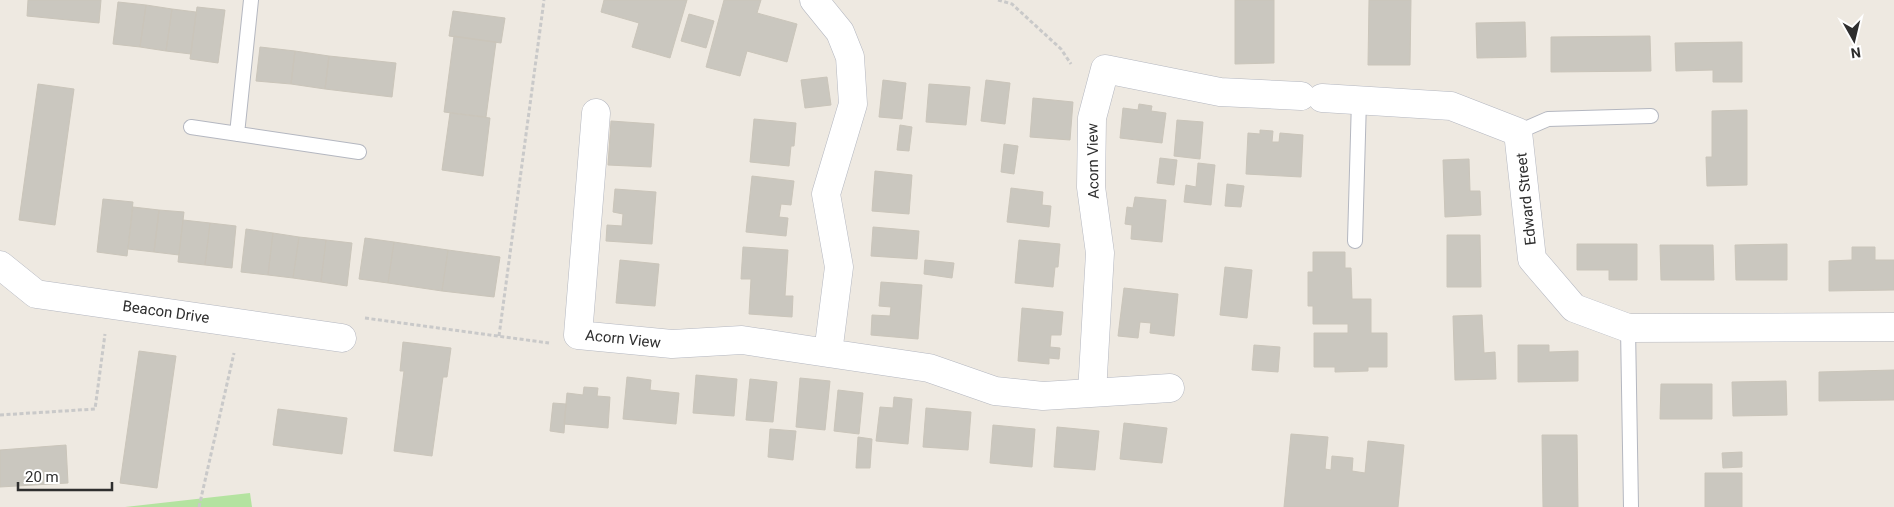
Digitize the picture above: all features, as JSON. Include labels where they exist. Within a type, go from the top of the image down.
[{"type":"street","points":[[814,0],[840,32],[850,57],[853,104],[826,194],[839,267],[828,353]]},
{"type":"street","name":"Acorn View","points":[[1092,393],[1100,253],[1091,187],[1092,118],[1105,69],[1220,92],[1312,97]]},
{"type":"street","name":"Edward Street","points":[[1312,97],[1452,106],[1518,132],[1532,259],[1574,308],[1628,328],[1894,327]]},
{"type":"street","name":"Acorn View","points":[[596,112],[578,335],[672,344],[742,340],[929,368],[995,391],[1043,396],[1170,388]]},
{"type":"street","name":"Beacon Drive","points":[[0,265],[36,294],[342,338]]},
{"type":"lane","points":[[237,134],[251,0]]},
{"type":"lane","points":[[1355,241],[1359,100]]},
{"type":"lane","points":[[1518,132],[1548,119],[1651,116]]},
{"type":"lane","points":[[191,128],[359,152]]},
{"type":"lane","points":[[1628,328],[1632,507]]},
{"type":"path","points":[[499,336],[544,0]]},
{"type":"path","points":[[998,0],[1012,4],[1061,49],[1071,64]]},
{"type":"path","points":[[0,415],[95,409],[109,304]]},
{"type":"path","points":[[342,338],[350,316],[564,345],[578,335]]},
{"type":"path","points":[[199,507],[241,323]]},
{"type":"green space","points":[[250,493],[252,507],[125,507]]},
{"type":"building","points":[[28,0],[101,0],[99,23],[27,16]]},
{"type":"building","points":[[604,0],[687,0],[670,58],[632,47],[639,23],[601,12]]},
{"type":"building","points":[[724,0],[761,0],[757,13],[797,24],[787,62],[747,51],[740,76],[706,67]]},
{"type":"building","points":[[1235,0],[1274,0],[1274,63],[1235,64]]},
{"type":"building","points":[[1369,0],[1411,0],[1410,65],[1368,65]]},
{"type":"building","points":[[118,2],[146,5],[140,47],[113,44]]},
{"type":"building","points":[[146,5],[172,9],[166,51],[140,47]]},
{"type":"building","points":[[197,7],[225,10],[218,63],[190,59]]},
{"type":"building","points":[[172,9],[196,12],[191,54],[166,51]]},
{"type":"building","points":[[453,11],[505,18],[501,43],[449,36]]},
{"type":"building","points":[[689,14],[714,21],[706,48],[681,41]]},
{"type":"building","points":[[1525,22],[1526,57],[1477,58],[1476,23]]},
{"type":"building","points":[[454,36],[496,42],[486,117],[444,112]]},
{"type":"building","points":[[1650,36],[1651,71],[1551,72],[1551,37]]},
{"type":"building","points":[[1742,42],[1742,82],[1713,82],[1713,70],[1676,71],[1675,43]]},
{"type":"building","points":[[260,47],[295,51],[291,84],[256,81]]},
{"type":"building","points":[[295,51],[329,56],[325,89],[291,84]]},
{"type":"building","points":[[329,56],[396,63],[392,97],[325,89]]},
{"type":"building","points":[[827,77],[831,105],[805,108],[801,80]]},
{"type":"building","points":[[883,80],[906,83],[902,119],[879,117]]},
{"type":"building","points":[[986,80],[1010,83],[1005,124],[981,121]]},
{"type":"building","points":[[38,84],[74,89],[55,225],[19,220]]},
{"type":"building","points":[[929,84],[970,87],[966,125],[926,122]]},
{"type":"building","points":[[1033,98],[1073,102],[1070,140],[1030,137]]},
{"type":"building","points":[[1139,104],[1152,106],[1151,111],[1166,113],[1162,143],[1120,138],[1123,108],[1138,110]]},
{"type":"building","points":[[1747,110],[1747,185],[1707,186],[1706,157],[1712,157],[1712,111]]},
{"type":"building","points":[[450,113],[490,118],[483,176],[442,170]]},
{"type":"building","points":[[754,119],[796,123],[794,146],[791,146],[789,166],[750,162]]},
{"type":"building","points":[[1177,120],[1203,122],[1200,159],[1174,156]]},
{"type":"building","points":[[611,121],[654,124],[651,167],[608,165]]},
{"type":"building","points":[[900,125],[912,127],[909,151],[897,150]]},
{"type":"building","points":[[1260,130],[1273,131],[1272,142],[1279,142],[1280,133],[1303,135],[1301,177],[1246,174],[1248,133],[1260,134]]},
{"type":"building","points":[[1004,144],[1018,146],[1014,174],[1001,172]]},
{"type":"building","points":[[1160,158],[1177,160],[1174,185],[1157,183]]},
{"type":"building","points":[[1469,159],[1470,191],[1480,191],[1481,215],[1445,217],[1443,160]]},
{"type":"building","points":[[1198,163],[1215,165],[1211,205],[1184,202],[1186,185],[1196,187]]},
{"type":"building","points":[[875,171],[912,175],[909,214],[872,211]]},
{"type":"building","points":[[752,176],[794,181],[791,205],[781,204],[779,217],[788,218],[786,236],[746,232]]},
{"type":"building","points":[[1227,184],[1244,186],[1241,207],[1225,206]]},
{"type":"building","points":[[1011,188],[1043,192],[1042,205],[1051,206],[1049,227],[1007,222]]},
{"type":"building","points":[[615,189],[656,192],[652,244],[606,241],[607,225],[622,226],[623,214],[613,212]]},
{"type":"building","points":[[1135,197],[1166,200],[1162,242],[1131,239],[1132,225],[1125,224],[1127,207],[1133,208]]},
{"type":"building","points":[[103,199],[133,202],[127,256],[97,252]]},
{"type":"building","points":[[133,207],[159,210],[154,252],[128,249]]},
{"type":"building","points":[[159,210],[184,212],[179,255],[154,252]]},
{"type":"building","points":[[183,220],[210,223],[205,265],[178,262]]},
{"type":"building","points":[[210,223],[236,226],[232,268],[205,265]]},
{"type":"building","points":[[873,227],[919,231],[917,259],[871,256]]},
{"type":"building","points":[[246,229],[273,233],[268,275],[241,272]]},
{"type":"building","points":[[273,233],[299,237],[293,278],[268,275]]},
{"type":"building","points":[[1447,235],[1480,235],[1481,287],[1447,287]]},
{"type":"building","points":[[299,237],[326,240],[321,282],[293,278]]},
{"type":"building","points":[[365,238],[394,242],[388,283],[359,279]]},
{"type":"building","points":[[326,240],[352,243],[347,286],[321,282]]},
{"type":"building","points":[[1019,240],[1060,244],[1058,267],[1055,267],[1053,287],[1015,283]]},
{"type":"building","points":[[394,242],[448,250],[442,291],[388,283]]},
{"type":"building","points":[[1577,244],[1637,244],[1637,280],[1609,280],[1609,270],[1577,270]]},
{"type":"building","points":[[1787,244],[1787,280],[1736,280],[1735,245]]},
{"type":"building","points":[[1660,245],[1713,245],[1714,280],[1661,280]]},
{"type":"building","points":[[743,247],[788,250],[785,296],[793,296],[792,317],[749,314],[751,279],[741,279]]},
{"type":"building","points":[[1852,247],[1875,247],[1875,260],[1894,260],[1894,290],[1829,291],[1829,261],[1852,260]]},
{"type":"building","points":[[448,250],[500,257],[494,297],[442,291]]},
{"type":"building","points":[[1313,252],[1345,252],[1345,268],[1351,268],[1352,299],[1371,299],[1371,333],[1387,333],[1387,367],[1368,367],[1368,371],[1335,372],[1335,367],[1314,367],[1314,333],[1348,333],[1348,324],[1313,324],[1313,306],[1308,306],[1308,272],[1313,272]]},
{"type":"building","points":[[620,260],[659,264],[655,306],[616,303]]},
{"type":"building","points":[[925,260],[954,263],[952,278],[924,274]]},
{"type":"building","points":[[1225,267],[1252,270],[1247,318],[1220,315]]},
{"type":"building","points":[[881,282],[922,285],[918,339],[871,335],[872,315],[890,316],[891,307],[879,306]]},
{"type":"building","points":[[1124,288],[1178,294],[1174,336],[1150,333],[1151,323],[1140,322],[1138,338],[1118,336]]},
{"type":"building","points":[[1022,308],[1063,312],[1061,335],[1051,335],[1050,347],[1060,348],[1059,359],[1049,358],[1049,364],[1018,361]]},
{"type":"building","points":[[1482,315],[1484,353],[1495,352],[1496,379],[1455,380],[1453,316]]},
{"type":"building","points":[[403,342],[451,348],[447,377],[443,377],[432,456],[394,451],[404,371],[400,371]]},
{"type":"building","points":[[1254,345],[1280,347],[1278,372],[1252,370]]},
{"type":"building","points":[[1518,345],[1549,345],[1549,352],[1578,351],[1578,381],[1518,382]]},
{"type":"building","points":[[139,351],[176,356],[157,488],[120,483]]},
{"type":"building","points":[[1894,370],[1894,400],[1819,401],[1819,372]]},
{"type":"building","points":[[696,375],[737,379],[734,416],[693,413]]},
{"type":"building","points":[[627,377],[651,380],[650,390],[679,393],[676,424],[623,419]]},
{"type":"building","points":[[800,378],[830,381],[825,430],[796,427]]},
{"type":"building","points":[[750,379],[777,382],[773,422],[746,420]]},
{"type":"building","points":[[1786,381],[1787,415],[1733,416],[1732,382]]},
{"type":"building","points":[[1661,384],[1712,384],[1712,419],[1660,419]]},
{"type":"building","points":[[584,387],[598,388],[597,396],[610,397],[608,428],[564,424],[567,393],[583,395]]},
{"type":"building","points":[[838,390],[863,393],[859,434],[834,431]]},
{"type":"building","points":[[894,397],[912,399],[908,444],[876,441],[880,407],[893,408]]},
{"type":"building","points":[[553,403],[566,404],[564,433],[550,431]]},
{"type":"building","points":[[926,408],[971,412],[968,450],[923,447]]},
{"type":"building","points":[[278,409],[347,418],[342,454],[273,445]]},
{"type":"building","points":[[1124,423],[1167,428],[1162,463],[1120,459]]},
{"type":"building","points":[[993,425],[1035,429],[1032,467],[990,463]]},
{"type":"building","points":[[1057,427],[1099,431],[1095,470],[1054,467]]},
{"type":"building","points":[[770,429],[796,431],[793,460],[768,457]]},
{"type":"building","points":[[1291,434],[1328,437],[1325,469],[1331,470],[1332,456],[1353,458],[1352,471],[1365,473],[1368,441],[1404,445],[1398,507],[1284,507]]},
{"type":"building","points":[[1542,435],[1577,435],[1578,507],[1543,507]]},
{"type":"building","points":[[858,437],[872,439],[870,468],[856,468]]},
{"type":"building","points":[[66,445],[68,483],[0,487],[0,450]]},
{"type":"building","points":[[1742,452],[1742,467],[1723,468],[1722,453]]},
{"type":"building","points":[[1705,473],[1742,473],[1742,507],[1705,507]]}]
